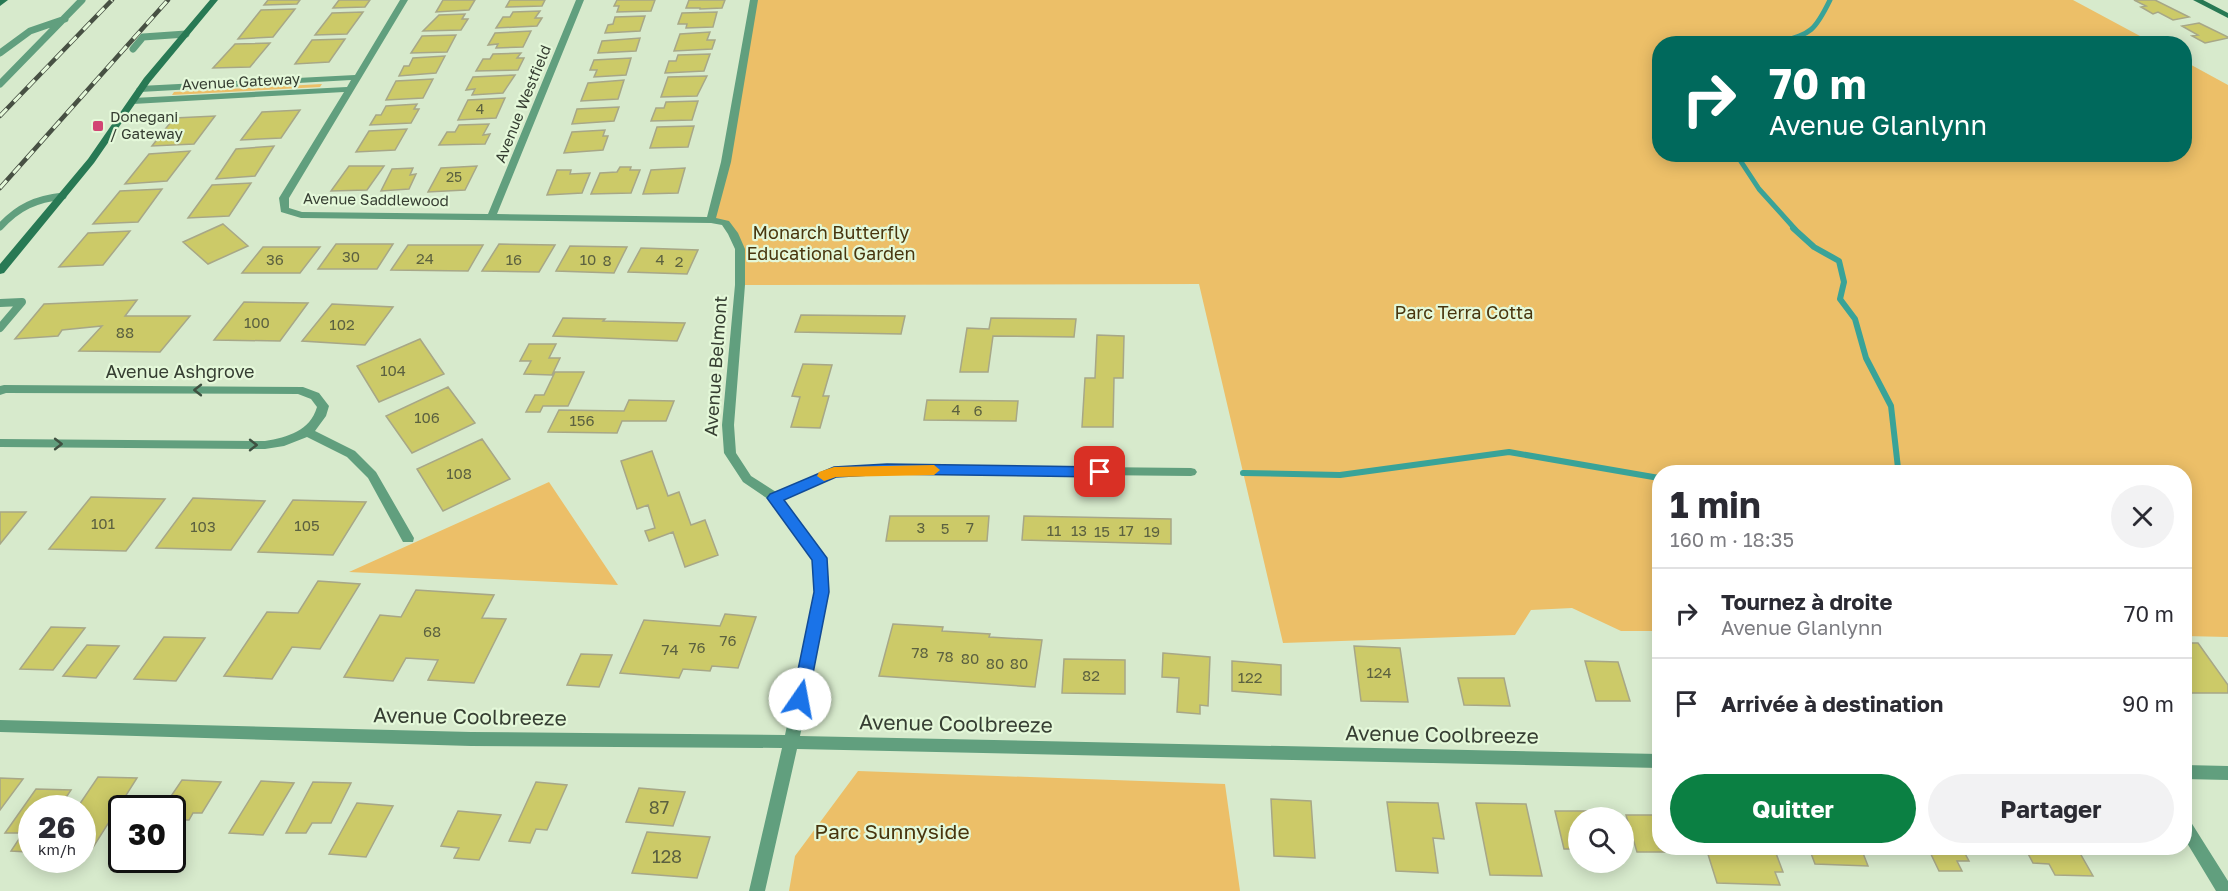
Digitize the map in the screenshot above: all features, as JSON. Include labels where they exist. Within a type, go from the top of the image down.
[{"type":"street","points":[[0,4],[4,0]]},
{"type":"street","points":[[0,271],[98,152],[140,89],[214,0]]},
{"type":"street","name":"Avenue Saddlewood","points":[[404,0],[284,198],[284,210],[301,215],[711,220]]},
{"type":"street","name":"Avenue Westfield","points":[[491,218],[580,0]]},
{"type":"street","points":[[711,220],[726,162],[754,0]]},
{"type":"street","points":[[2197,0],[2228,16]]},
{"type":"street","name":"Avenue Gateway","points":[[140,89],[357,77]]},
{"type":"street","name":"Avenue Gateway","points":[[133,101],[350,89]]},
{"type":"street","name":"Avenue Belmont","points":[[711,220],[725,224],[740,249],[740,285],[728,425],[730,453],[747,479],[775,498],[820,558],[822,592],[757,891]]},
{"type":"street","name":"Avenue Ashgrove","points":[[0,391],[299,390],[315,396],[323,406],[322,415],[307,432]]},
{"type":"street","points":[[0,443],[265,445],[293,440],[307,432],[351,454],[372,475],[408,538]]},
{"type":"street","points":[[775,498],[834,472],[887,469],[1191,472]]},
{"type":"street","name":"Avenue Coolbreeze","points":[[0,726],[471,738],[791,742],[1652,761]]},
{"type":"street","points":[[2192,772],[2228,773]]},
{"type":"street","points":[[2192,837],[2225,891]]},
{"type":"lane","points":[[0,84],[82,0]]},
{"type":"lane","points":[[0,53],[24,35],[51,21],[65,19]]},
{"type":"lane","points":[[133,49],[143,36],[186,34]]},
{"type":"lane","points":[[0,226],[15,210],[27,203],[63,196]]},
{"type":"lane","points":[[0,303],[22,302],[0,328]]},
{"type":"green space","name":"Parc Terra Cotta","points":[[754,0],[2073,0],[2140,36],[1652,36],[1652,162],[2192,162],[2192,65],[2228,85],[2228,637],[2192,636],[2192,465],[1652,465],[1652,631],[1621,631],[1572,608],[1531,610],[1515,635],[1283,643],[1199,284],[740,285],[740,249],[725,224],[711,220]]},
{"type":"green space","points":[[322,84],[320,87],[172,95],[174,92]]},
{"type":"green space","points":[[549,482],[618,585],[349,572]]},
{"type":"green space","name":"Parc Sunnyside","points":[[858,771],[1225,784],[1240,891],[789,891],[795,856]]},
{"type":"building","points":[[268,0],[300,0],[297,4],[264,5]]},
{"type":"building","points":[[339,0],[370,0],[365,7],[333,8]]},
{"type":"building","points":[[443,0],[475,0],[469,10],[436,12]]},
{"type":"building","points":[[510,0],[545,0],[542,6],[506,7]]},
{"type":"building","points":[[617,0],[655,0],[651,11],[617,12],[619,6],[614,6]]},
{"type":"building","points":[[689,0],[725,0],[722,8],[700,9],[686,8]]},
{"type":"building","points":[[2134,0],[2155,0],[2189,17],[2173,20],[2158,12],[2153,14],[2141,7],[2146,6]]},
{"type":"building","points":[[295,9],[273,37],[238,39],[261,10]]},
{"type":"building","points":[[540,11],[535,18],[542,18],[537,26],[496,28],[503,17],[510,17],[513,12]]},
{"type":"building","points":[[363,12],[347,34],[315,35],[332,13]]},
{"type":"building","points":[[717,12],[713,27],[686,28],[687,24],[678,24],[682,13]]},
{"type":"building","points":[[465,14],[462,19],[468,19],[461,30],[423,31],[439,15]]},
{"type":"building","points":[[645,16],[640,31],[605,33],[608,25],[613,24],[615,17]]},
{"type":"building","points":[[2199,23],[2228,38],[2205,43],[2192,36],[2198,35],[2182,26]]},
{"type":"building","points":[[531,31],[523,47],[496,48],[498,44],[488,45],[495,33]]},
{"type":"building","points":[[710,32],[707,40],[715,40],[712,49],[674,51],[680,34]]},
{"type":"building","points":[[456,35],[447,52],[411,53],[422,36]]},
{"type":"building","points":[[640,38],[636,51],[598,53],[602,41]]},
{"type":"building","points":[[345,39],[329,62],[295,64],[312,40]]},
{"type":"building","points":[[270,43],[250,67],[213,68],[235,44]]},
{"type":"building","points":[[521,53],[517,58],[524,58],[518,70],[476,71],[483,59],[490,59],[493,54]]},
{"type":"building","points":[[710,54],[704,71],[665,73],[669,61],[676,61],[678,55]]},
{"type":"building","points":[[445,56],[436,73],[399,76],[404,66],[409,66],[413,58]]},
{"type":"building","points":[[631,58],[626,75],[594,77],[597,70],[590,70],[594,60]]},
{"type":"building","points":[[515,75],[503,93],[472,95],[475,89],[466,90],[473,77]]},
{"type":"building","points":[[707,76],[697,96],[661,97],[668,77]]},
{"type":"building","points":[[433,79],[423,98],[386,100],[396,81]]},
{"type":"building","points":[[624,80],[618,99],[581,101],[588,83]]},
{"type":"building","points":[[505,98],[496,118],[458,120],[468,100]]},
{"type":"building","points":[[698,101],[692,120],[651,121],[656,108],[664,108],[666,102]]},
{"type":"building","points":[[417,104],[414,109],[419,109],[411,123],[370,125],[376,115],[381,115],[386,106]]},
{"type":"building","points":[[619,107],[614,121],[572,124],[577,109]]},
{"type":"building","points":[[300,110],[281,138],[241,140],[262,112]]},
{"type":"building","points":[[215,116],[194,144],[152,146],[174,118]]},
{"type":"building","points":[[489,124],[483,135],[490,134],[485,144],[439,145],[447,132],[455,132],[459,125]]},
{"type":"building","points":[[694,126],[688,147],[650,148],[657,127]]},
{"type":"building","points":[[407,129],[395,150],[356,152],[369,131]]},
{"type":"building","points":[[605,130],[603,136],[608,136],[603,150],[564,153],[572,132]]},
{"type":"building","points":[[274,146],[255,176],[216,179],[236,149]]},
{"type":"building","points":[[190,151],[167,181],[125,184],[149,154]]},
{"type":"building","points":[[349,166],[384,166],[367,190],[331,191]]},
{"type":"building","points":[[477,166],[465,190],[428,192],[441,168]]},
{"type":"building","points":[[620,167],[640,170],[631,193],[591,194],[600,173],[617,172]]},
{"type":"building","points":[[413,168],[410,175],[416,174],[409,189],[381,191],[392,169]]},
{"type":"building","points":[[685,168],[678,193],[643,194],[651,170]]},
{"type":"building","points":[[557,170],[571,170],[570,174],[590,173],[582,193],[547,195]]},
{"type":"building","points":[[251,183],[229,216],[188,218],[212,185]]},
{"type":"building","points":[[162,189],[138,222],[93,224],[120,191]]},
{"type":"building","points":[[223,224],[248,246],[208,264],[183,242]]},
{"type":"building","points":[[130,231],[103,265],[59,267],[88,233]]},
{"type":"building","points":[[336,244],[393,244],[377,269],[318,269]]},
{"type":"building","points":[[499,244],[555,245],[539,272],[482,271]]},
{"type":"building","points":[[408,245],[483,245],[468,271],[391,270]]},
{"type":"building","points":[[570,246],[627,247],[614,273],[556,271]]},
{"type":"building","points":[[263,247],[320,247],[300,273],[242,273]]},
{"type":"building","points":[[641,248],[698,250],[687,274],[628,272]]},
{"type":"building","points":[[137,300],[125,316],[190,316],[160,352],[79,351],[102,326],[62,330],[58,336],[15,339],[44,304]]},
{"type":"building","points":[[244,302],[308,303],[280,341],[214,340]]},
{"type":"building","points":[[332,304],[393,307],[365,345],[302,341]]},
{"type":"building","points":[[801,315],[905,316],[901,334],[795,332]]},
{"type":"building","points":[[563,318],[685,323],[677,341],[553,336]]},
{"type":"building","points":[[991,318],[1076,319],[1074,337],[993,336],[988,372],[960,372],[967,328],[989,329]]},
{"type":"building","points":[[1097,335],[1124,336],[1123,378],[1114,378],[1113,427],[1082,427],[1085,378],[1095,378]]},
{"type":"building","points":[[420,339],[444,374],[379,402],[357,366]]},
{"type":"building","points":[[529,344],[556,344],[549,358],[560,358],[552,375],[524,374],[531,361],[520,361]]},
{"type":"building","points":[[803,364],[832,365],[823,396],[829,396],[820,428],[791,427],[800,397],[792,396]]},
{"type":"building","points":[[555,372],[584,372],[568,406],[543,406],[540,412],[526,412],[535,395],[544,395]]},
{"type":"building","points":[[448,387],[475,423],[412,453],[386,416]]},
{"type":"building","points":[[629,400],[674,401],[666,421],[622,421],[617,433],[548,432],[559,410],[624,411]]},
{"type":"building","points":[[927,400],[1018,401],[1016,421],[924,420]]},
{"type":"building","points":[[482,439],[510,479],[443,511],[417,469]]},
{"type":"building","points":[[652,451],[668,496],[679,492],[691,525],[705,520],[718,555],[685,567],[673,532],[649,541],[645,531],[655,528],[648,505],[637,509],[621,461]]},
{"type":"building","points":[[91,497],[165,499],[126,551],[49,549]]},
{"type":"building","points":[[193,498],[265,501],[231,550],[156,548]]},
{"type":"building","points":[[293,500],[366,502],[333,555],[258,552]]},
{"type":"building","points":[[0,512],[26,512],[0,544]]},
{"type":"building","points":[[890,516],[989,516],[987,541],[886,541]]},
{"type":"building","points":[[1024,516],[1171,519],[1171,544],[1022,540]]},
{"type":"building","points":[[318,581],[360,584],[320,649],[292,647],[272,679],[224,676],[267,612],[298,613]]},
{"type":"building","points":[[416,590],[494,595],[482,618],[506,619],[474,683],[428,680],[438,660],[406,658],[393,681],[344,677],[380,615],[401,617]]},
{"type":"building","points":[[725,614],[756,617],[738,668],[712,666],[710,671],[683,669],[679,678],[620,673],[644,620],[720,626]]},
{"type":"building","points":[[893,624],[943,627],[942,631],[990,634],[989,637],[1042,640],[1035,687],[879,676]]},
{"type":"building","points":[[51,627],[85,628],[53,670],[20,669]]},
{"type":"building","points":[[164,637],[205,638],[176,681],[134,679]]},
{"type":"building","points":[[2192,643],[2198,643],[2228,685],[2228,693],[2192,693]]},
{"type":"building","points":[[87,645],[119,646],[96,678],[63,676]]},
{"type":"building","points":[[1354,646],[1400,648],[1408,702],[1361,701]]},
{"type":"building","points":[[1163,653],[1210,657],[1208,706],[1200,705],[1200,714],[1177,712],[1179,678],[1162,677]]},
{"type":"building","points":[[581,654],[612,655],[599,687],[567,685]]},
{"type":"building","points":[[1064,659],[1125,660],[1125,694],[1062,693]]},
{"type":"building","points":[[1232,661],[1281,665],[1281,695],[1232,691]]},
{"type":"building","points":[[1585,661],[1618,662],[1630,701],[1596,701]]},
{"type":"building","points":[[1458,678],[1504,678],[1510,706],[1464,705]]},
{"type":"building","points":[[98,777],[137,778],[126,795],[108,795],[108,824],[96,843],[96,795],[86,795]]},
{"type":"building","points":[[0,778],[23,779],[0,810]]},
{"type":"building","points":[[182,780],[221,782],[202,813],[193,813],[189,820],[186,820],[186,795],[172,795]]},
{"type":"building","points":[[261,781],[294,783],[263,835],[229,833]]},
{"type":"building","points":[[313,782],[351,783],[331,823],[312,823],[306,833],[286,833]]},
{"type":"building","points":[[536,782],[567,785],[547,830],[536,829],[530,843],[509,841]]},
{"type":"building","points":[[639,788],[685,792],[673,826],[626,822]]},
{"type":"building","points":[[36,789],[71,790],[68,795],[32,795]]},
{"type":"building","points":[[1271,799],[1311,801],[1315,858],[1274,856]]},
{"type":"building","points":[[1387,802],[1438,803],[1444,839],[1433,838],[1438,873],[1396,871]]},
{"type":"building","points":[[357,803],[393,806],[366,857],[329,854]]},
{"type":"building","points":[[1476,803],[1526,804],[1542,876],[1490,875]]},
{"type":"building","points":[[458,811],[501,815],[479,860],[454,858],[459,848],[441,846]]},
{"type":"building","points":[[1555,811],[1568,811],[1568,849],[1564,849]]},
{"type":"building","points":[[18,815],[18,833],[5,833]]},
{"type":"building","points":[[1634,815],[1652,815],[1652,852],[1637,852],[1634,842]]},
{"type":"building","points":[[647,832],[710,837],[697,878],[632,873]]},
{"type":"building","points":[[18,840],[18,851],[11,851]]},
{"type":"building","points":[[1708,855],[1777,855],[1783,872],[1775,872],[1780,885],[1717,883]]},
{"type":"building","points":[[1812,855],[1864,855],[1868,866],[1815,864]]},
{"type":"building","points":[[1931,855],[1966,855],[1969,861],[1957,861],[1962,871],[1939,871]]},
{"type":"building","points":[[2029,855],[2081,855],[2093,876],[2055,875],[2049,864],[2033,863]]},
{"type":"waterway","points":[[1798,36],[1814,26],[1830,0]]},
{"type":"waterway","points":[[1741,162],[1759,189],[1795,229]]},
{"type":"waterway","points":[[1793,228],[1814,247],[1839,261],[1844,282],[1840,299],[1855,319],[1866,358],[1891,406],[1898,465]]},
{"type":"waterway","points":[[1243,473],[1340,475],[1509,452],[1652,477]]},
{"type":"railway","points":[[0,116],[112,0]]},
{"type":"railway","points":[[0,188],[168,0]]},
{"type":"slow traffic","points":[[824,476],[834,472],[887,469],[934,470]]},
{"type":"place","name":"Donegani / Gateway","points":[[98,126]]},
{"type":"route","points":[[800,699],[822,592],[820,558],[775,498],[802,484],[834,472],[887,469],[1100,472]]},
{"type":"park label","name":"Monarch Butterfly Educational Garden","points":[[831,243]]}]
